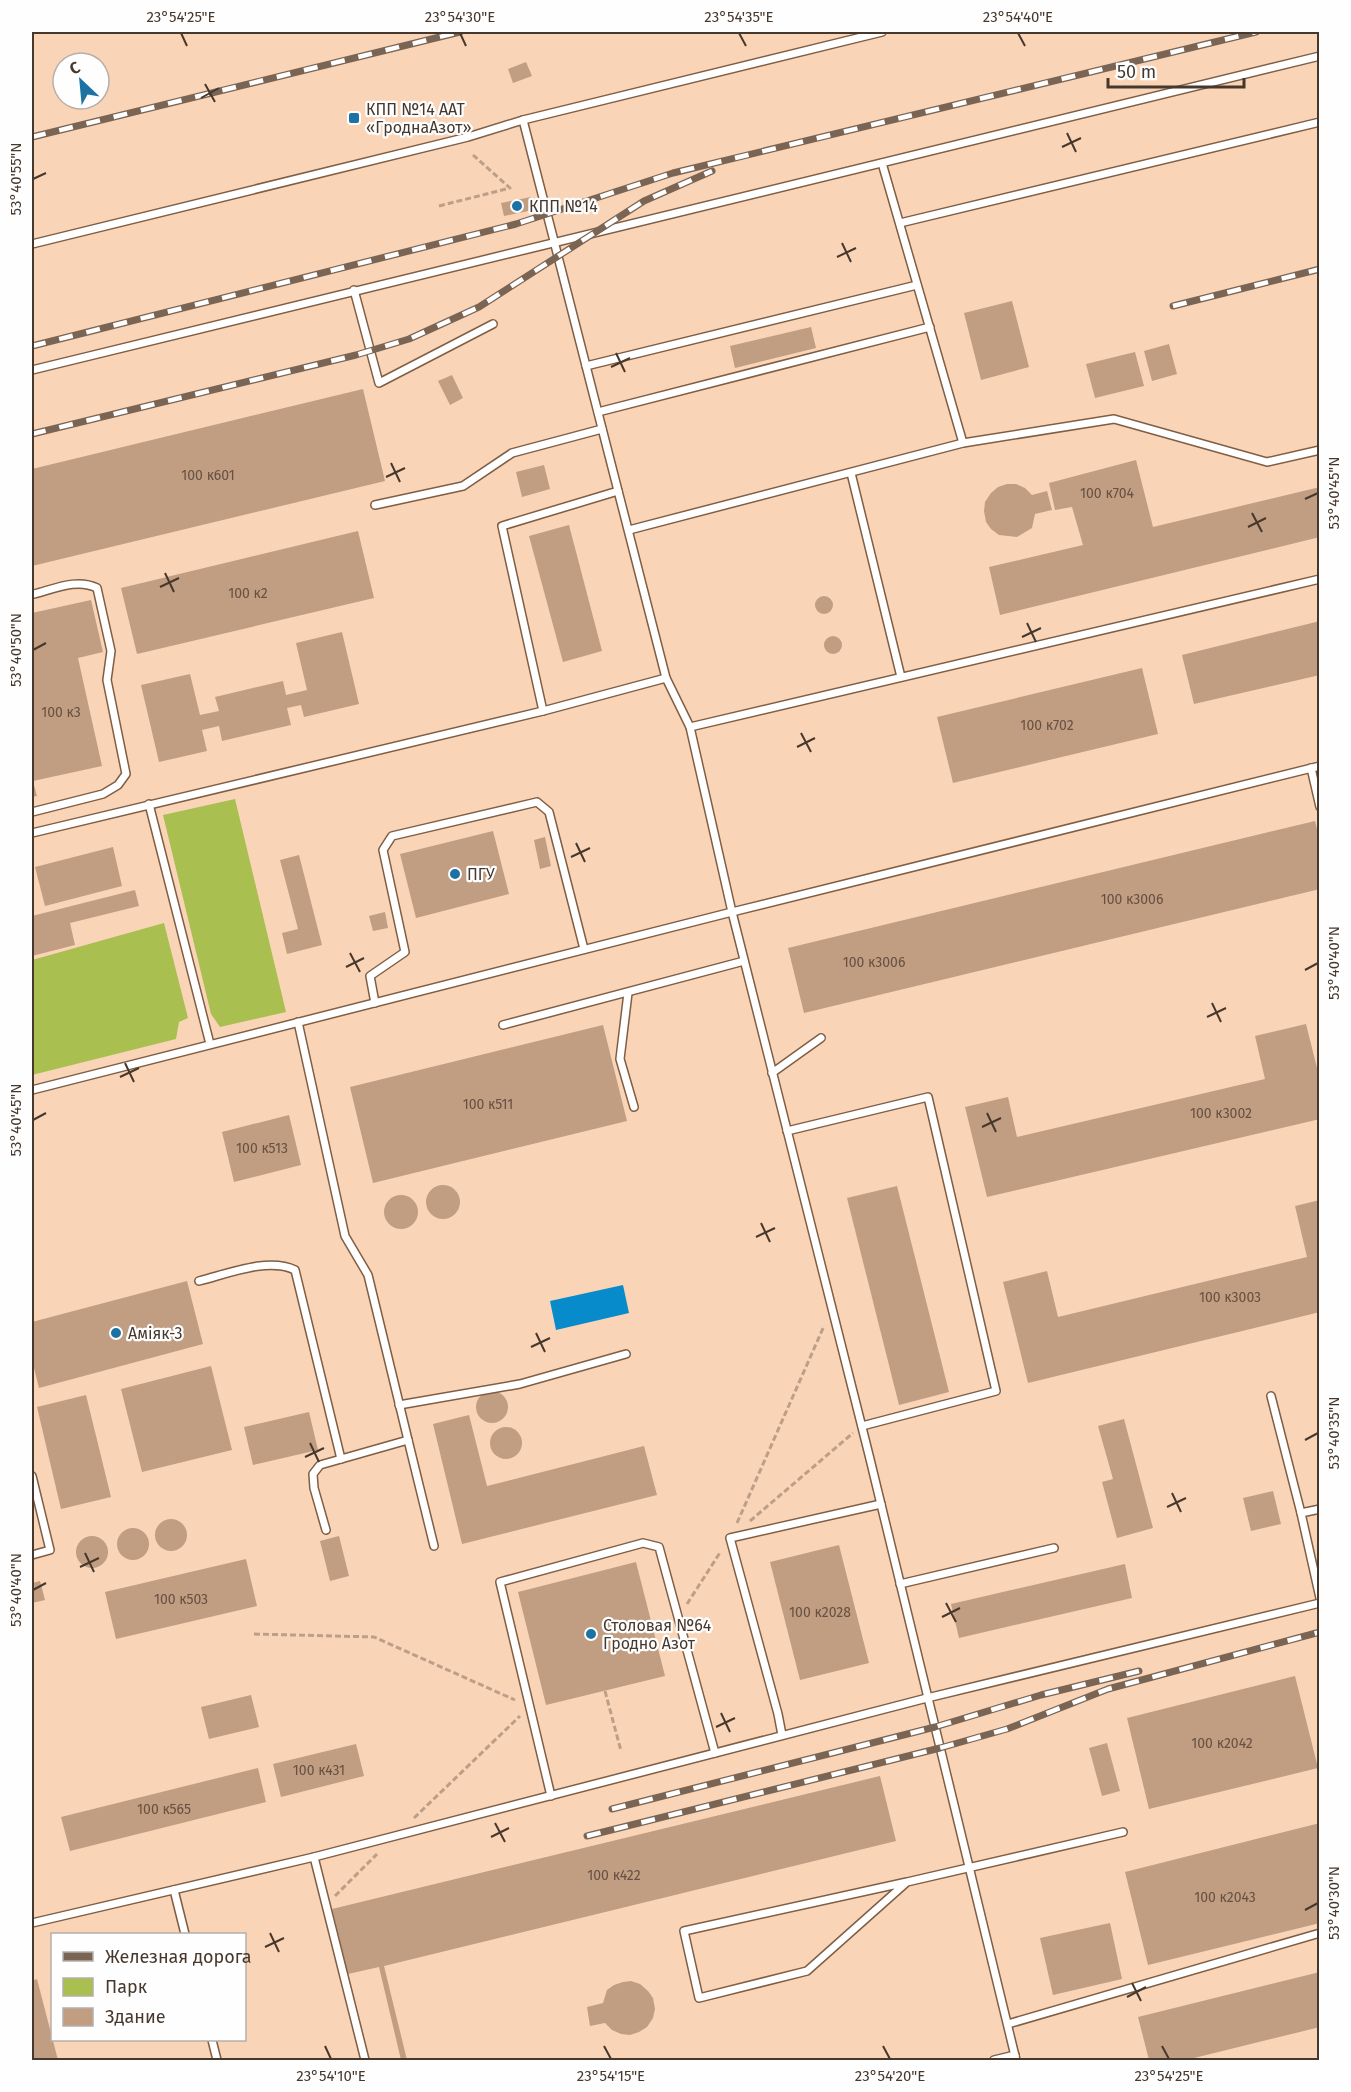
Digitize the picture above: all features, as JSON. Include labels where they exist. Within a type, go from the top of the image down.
[{"type":"lane","points":[[32,244],[882,32]]},
{"type":"lane","points":[[32,370],[1320,56]]},
{"type":"lane","points":[[523,120],[666,678],[690,727],[744,961],[862,1425],[1008,2024],[1016,2058],[994,2061]]},
{"type":"lane","points":[[900,223],[1320,122]]},
{"type":"lane","points":[[882,163],[963,443]]},
{"type":"lane","points":[[586,366],[917,285]]},
{"type":"lane","points":[[354,290],[379,383],[493,324]]},
{"type":"lane","points":[[598,412],[930,327]]},
{"type":"lane","points":[[628,530],[963,443],[1114,419],[1267,462],[1320,450]]},
{"type":"lane","points":[[375,505],[463,486],[512,453],[602,429]]},
{"type":"lane","points":[[851,472],[901,677]]},
{"type":"lane","points":[[543,711],[502,526],[618,491]]},
{"type":"lane","points":[[690,727],[1320,579]]},
{"type":"lane","points":[[32,812],[103,794],[118,785],[126,774],[107,680],[111,651],[97,588],[79,583],[34,594]]},
{"type":"lane","points":[[32,833],[543,711],[666,678]]},
{"type":"lane","points":[[32,1090],[584,949],[1320,766]]},
{"type":"lane","points":[[1311,768],[1320,807]]},
{"type":"lane","points":[[375,1003],[370,976],[405,952],[383,850],[392,836],[537,802],[549,812],[584,949]]},
{"type":"lane","points":[[148,804],[210,1044]]},
{"type":"lane","points":[[503,1025],[744,961]]},
{"type":"lane","points":[[628,993],[620,1059],[634,1107]]},
{"type":"lane","points":[[298,1022],[345,1236],[368,1275],[434,1546]]},
{"type":"lane","points":[[772,1073],[821,1038]]},
{"type":"lane","points":[[787,1131],[928,1097],[996,1391],[862,1425]]},
{"type":"lane","points":[[199,1281],[271,1264],[285,1265],[295,1270],[341,1459]]},
{"type":"lane","points":[[399,1405],[520,1384],[626,1354]]},
{"type":"lane","points":[[1271,1396],[1320,1598]]},
{"type":"lane","points":[[326,1530],[313,1474],[320,1465],[408,1440]]},
{"type":"lane","points":[[32,1476],[50,1550],[32,1555]]},
{"type":"lane","points":[[782,1735],[730,1538],[881,1504]]},
{"type":"lane","points":[[1301,1513],[1320,1509]]},
{"type":"lane","points":[[551,1796],[500,1582],[643,1543],[659,1547],[715,1753]]},
{"type":"lane","points":[[900,1584],[1054,1548]]},
{"type":"lane","points":[[32,1923],[314,1857],[927,1698],[1320,1603]]},
{"type":"lane","points":[[907,1882],[807,1971],[699,1998],[684,1931],[1122,1832]]},
{"type":"lane","points":[[314,1857],[365,2061]]},
{"type":"lane","points":[[174,1890],[185,1933]]},
{"type":"lane","points":[[1008,2024],[1320,1934]]},
{"type":"lane","points":[[212,2041],[217,2061]]},
{"type":"path","points":[[439,206],[510,188],[473,155]]},
{"type":"path","points":[[730,1538],[832,1308]]},
{"type":"path","points":[[254,1634],[374,1637],[530,1707],[435,1797]]},
{"type":"path","points":[[605,1691],[621,1751]]},
{"type":"green space","points":[[235,799],[286,1012],[220,1027],[211,1014],[163,815]]},
{"type":"green space","points":[[164,923],[188,1018],[179,1022],[176,1039],[32,1075],[32,960]]},
{"type":"water","points":[[623,1285],[629,1313],[556,1330],[550,1301]]},
{"type":"building","points":[[526,62],[532,76],[513,83],[508,69]]},
{"type":"building","name":"КПП №14","points":[[531,197],[533,210],[504,216],[501,203]]},
{"type":"building","points":[[1012,301],[1029,367],[981,380],[964,313]]},
{"type":"building","points":[[811,327],[816,348],[735,368],[730,346]]},
{"type":"building","points":[[1169,344],[1177,374],[1152,381],[1144,351]]},
{"type":"building","points":[[1135,352],[1144,386],[1095,398],[1086,364]]},
{"type":"building","points":[[452,375],[463,398],[450,405],[438,381]]},
{"type":"building","points":[[363,389],[385,481],[32,566],[32,469]]},
{"type":"building","points":[[1136,460],[1153,527],[1320,487],[1320,537],[1000,615],[989,567],[1083,545],[1072,507],[1055,510],[1049,483]]},
{"type":"building","points":[[544,465],[550,489],[522,497],[516,472]]},
{"type":"building","points":[[1016,484],[1025,488],[1032,495],[1047,491],[1052,510],[1035,514],[1032,528],[1017,537],[999,535],[986,522],[985,502],[998,487]]},
{"type":"building","points":[[569,525],[602,651],[563,662],[529,536]]},
{"type":"building","points":[[358,531],[374,598],[137,654],[121,588]]},
{"type":"building","points":[[824,596],[830,599],[833,605],[830,611],[824,614],[818,611],[815,605],[818,599]]},
{"type":"building","points":[[91,600],[103,652],[78,658],[102,766],[33,781],[37,796],[32,797],[32,613]]},
{"type":"building","points":[[1320,621],[1320,675],[1194,704],[1182,655]]},
{"type":"building","points":[[342,632],[359,704],[304,717],[301,705],[287,708],[291,725],[222,741],[219,726],[202,730],[207,751],[159,762],[141,685],[190,674],[200,715],[219,711],[215,697],[283,681],[286,695],[307,690],[296,643]]},
{"type":"building","points":[[833,636],[839,639],[842,645],[839,651],[833,654],[827,651],[824,645],[827,639]]},
{"type":"building","points":[[1142,668],[1158,734],[953,783],[937,717]]},
{"type":"building","points":[[1315,821],[1320,841],[1320,889],[804,1013],[788,948]]},
{"type":"building","name":"ПГУ","points":[[493,831],[509,894],[416,918],[400,854]]},
{"type":"building","points":[[545,837],[551,866],[540,869],[534,840]]},
{"type":"building","points":[[113,847],[122,886],[45,906],[35,867]]},
{"type":"building","points":[[299,855],[322,945],[287,954],[282,933],[298,929],[280,860]]},
{"type":"building","points":[[135,890],[139,906],[70,923],[75,945],[32,956],[32,916]]},
{"type":"building","points":[[385,912],[388,928],[373,931],[369,916]]},
{"type":"building","points":[[1306,1024],[1320,1080],[1320,1119],[987,1197],[965,1107],[1008,1097],[1017,1137],[1265,1079],[1255,1036]]},
{"type":"building","points":[[603,1025],[627,1121],[373,1183],[350,1087]]},
{"type":"building","points":[[289,1115],[301,1165],[234,1182],[222,1132]]},
{"type":"building","points":[[443,1185],[455,1190],[460,1202],[455,1214],[443,1219],[431,1214],[426,1202],[431,1190]]},
{"type":"building","points":[[897,1186],[949,1392],[899,1405],[847,1198]]},
{"type":"building","points":[[401,1195],[413,1200],[418,1212],[413,1224],[401,1229],[389,1224],[384,1212],[389,1200]]},
{"type":"building","points":[[1320,1200],[1320,1312],[1028,1383],[1003,1282],[1047,1271],[1058,1317],[1307,1257],[1295,1206]]},
{"type":"building","name":"Аміяк-3","points":[[187,1281],[203,1344],[39,1388],[32,1360],[32,1322]]},
{"type":"building","points":[[211,1366],[232,1450],[142,1472],[121,1389]]},
{"type":"building","points":[[492,1391],[504,1395],[508,1407],[504,1419],[492,1423],[480,1419],[476,1407],[480,1395]]},
{"type":"building","points":[[86,1395],[111,1497],[61,1509],[37,1407]]},
{"type":"building","points":[[309,1412],[318,1450],[253,1465],[244,1427]]},
{"type":"building","points":[[469,1415],[487,1486],[644,1446],[657,1495],[462,1544],[433,1424]]},
{"type":"building","points":[[1124,1419],[1153,1528],[1117,1538],[1102,1482],[1113,1479],[1098,1426]]},
{"type":"building","points":[[506,1427],[518,1431],[522,1443],[518,1455],[506,1459],[494,1455],[490,1443],[494,1431]]},
{"type":"building","points":[[1273,1491],[1281,1524],[1251,1531],[1243,1498]]},
{"type":"building","points":[[171,1519],[183,1523],[187,1535],[183,1547],[171,1551],[159,1547],[155,1535],[159,1523]]},
{"type":"building","points":[[133,1528],[145,1532],[149,1544],[145,1556],[133,1560],[121,1556],[117,1544],[121,1532]]},
{"type":"building","points":[[92,1536],[104,1540],[108,1552],[104,1564],[92,1568],[80,1564],[76,1552],[80,1540]]},
{"type":"building","points":[[339,1536],[349,1576],[330,1581],[320,1541]]},
{"type":"building","points":[[839,1545],[869,1663],[800,1680],[770,1562]]},
{"type":"building","points":[[246,1559],[257,1606],[116,1639],[105,1592]]},
{"type":"building","name":"Столовая №64 Гродно Азот","points":[[636,1562],[665,1676],[546,1705],[518,1592]]},
{"type":"building","points":[[1125,1564],[1132,1598],[959,1638],[951,1604]]},
{"type":"building","points":[[40,1581],[45,1600],[32,1603],[32,1583]]},
{"type":"building","points":[[1295,1676],[1318,1768],[1149,1809],[1127,1718]]},
{"type":"building","points":[[251,1695],[259,1727],[209,1739],[201,1707]]},
{"type":"building","points":[[1107,1743],[1120,1791],[1102,1796],[1089,1748]]},
{"type":"building","points":[[356,1744],[364,1776],[281,1797],[273,1764]]},
{"type":"building","points":[[258,1768],[266,1802],[70,1851],[61,1817]]},
{"type":"building","points":[[880,1776],[896,1841],[384,1966],[407,2060],[401,2060],[379,1967],[348,1974],[332,1909]]},
{"type":"building","points":[[1320,1823],[1320,1923],[1148,1965],[1125,1872]]},
{"type":"building","points":[[1110,1923],[1122,1979],[1053,1995],[1040,1938]]},
{"type":"building","points":[[1320,1972],[1320,2027],[1186,2060],[1149,2060],[1138,2017]]},
{"type":"building","points":[[37,1979],[51,2041],[53,2041],[58,2060],[32,2060],[32,1981]]},
{"type":"building","points":[[631,1981],[640,1984],[653,1998],[655,2009],[653,2018],[647,2027],[630,2035],[612,2030],[605,2023],[590,2026],[587,2007],[603,2003],[607,1990],[614,1985]]},
{"type":"railway","points":[[32,137],[460,32]]},
{"type":"railway","points":[[32,346],[516,224],[673,173],[1256,32]]},
{"type":"railway","points":[[32,434],[356,355],[409,339],[479,307],[644,201],[712,171]]},
{"type":"railway","points":[[1173,306],[1320,269]]},
{"type":"railway","points":[[587,1836],[940,1748],[1007,1729],[1108,1689],[1320,1632]]},
{"type":"railway","points":[[612,1809],[935,1727],[1041,1695],[1139,1671]]},
{"type":"place","name":"КПП №14 ААТ «ГроднаАзот»","points":[[354,118]]},
{"type":"place","name":"КПП №14","points":[[517,206]]},
{"type":"place","name":"ПГУ","points":[[455,874]]},
{"type":"place","name":"Аміяк-3","points":[[116,1333]]},
{"type":"place","name":"Столовая №64 Гродно Азот","points":[[591,1634]]}]
